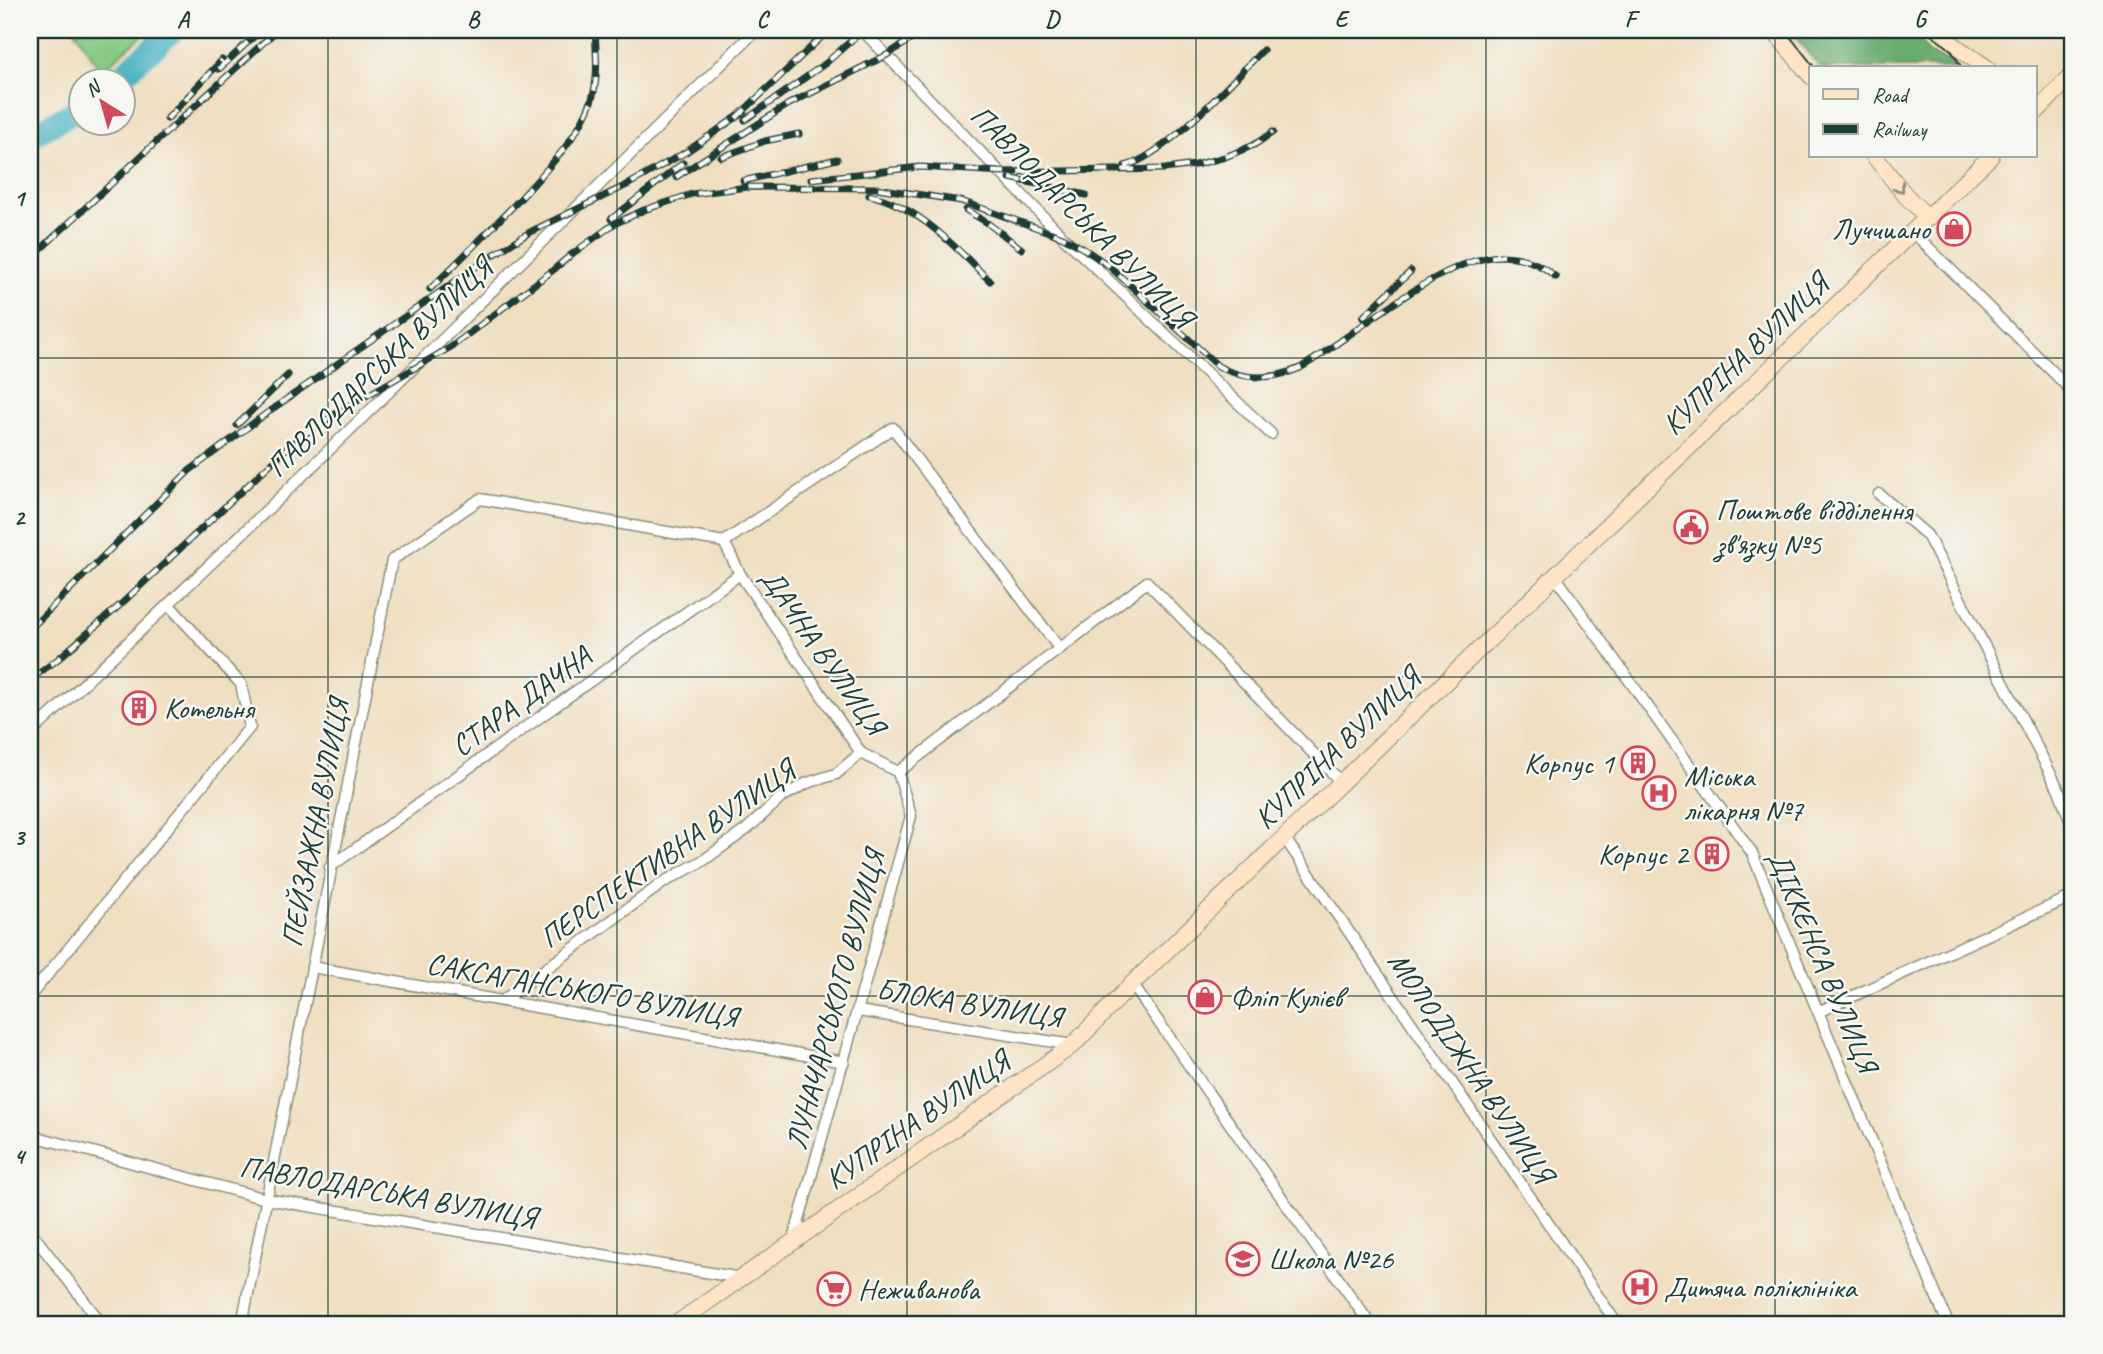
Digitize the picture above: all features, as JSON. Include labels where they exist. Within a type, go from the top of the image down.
[{"type":"main road","points":[[1773,30],[1809,74]]},
{"type":"main road","points":[[1933,30],[1984,66]]},
{"type":"main road","points":[[2037,107],[2073,74]]},
{"type":"main road","points":[[1876,158],[1928,218]]},
{"type":"main road","name":"КУПРІНА ВУЛИЦЯ","points":[[676,1324],[1073,1045],[1132,984],[1989,158]]},
{"type":"street","name":"ПАВЛОДАРСЬКА ВУЛИЦЯ","points":[[30,734],[169,605],[506,278],[756,30]]},
{"type":"street","name":"ПАВЛОДАРСЬКА ВУЛИЦЯ","points":[[862,30],[1063,237],[1271,434]]},
{"type":"street","points":[[1913,232],[2073,393]]},
{"type":"street","points":[[724,542],[893,428],[1059,648]]},
{"type":"street","points":[[1879,494],[1927,535],[2059,790],[2073,828]]},
{"type":"street","name":"ПЕЙЗАЖНА ВУЛИЦЯ","points":[[242,1324],[392,560],[480,499],[724,542]]},
{"type":"street","name":"ДАЧНА ВУЛИЦЯ","points":[[724,542],[740,575],[861,753],[898,772]]},
{"type":"street","name":"СТАРА ДАЧНА","points":[[330,867],[740,575]]},
{"type":"street","name":"ДІККЕНСА ВУЛИЦЯ","points":[[1555,576],[1752,853],[1948,1324]]},
{"type":"street","points":[[898,772],[1147,582],[1341,782]]},
{"type":"street","points":[[30,996],[250,727],[241,684],[169,605]]},
{"type":"street","name":"ПЕРСПЕКТИВНА ВУЛИЦЯ","points":[[502,1000],[664,882],[704,860],[747,828],[782,797],[807,783],[835,774],[861,753]]},
{"type":"street","name":"ЛУНАЧАРСЬКОГО ВУЛИЦЯ","points":[[793,1242],[911,816],[898,772]]},
{"type":"street","name":"МОЛОДІЖНА ВУЛИЦЯ","points":[[1284,837],[1617,1324]]},
{"type":"street","points":[[1818,1012],[2073,896]]},
{"type":"street","name":"САКСАГАНСЬКОГО ВУЛИЦЯ","points":[[312,967],[844,1062]]},
{"type":"street","points":[[1132,984],[1370,1324]]},
{"type":"street","name":"БЛОКА ВУЛИЦЯ","points":[[858,1011],[1073,1045]]},
{"type":"street","name":"ПАВЛОДАРСЬКА ВУЛИЦЯ","points":[[30,1135],[266,1199],[741,1278]]},
{"type":"street","points":[[30,1231],[102,1324]]},
{"type":"green space","points":[[75,30],[149,30],[107,66],[98,66]]},
{"type":"green space","points":[[1790,30],[1914,30],[1941,50],[1953,66],[1818,66]]},
{"type":"waterway","points":[[133,66],[173,30]]},
{"type":"waterway","points":[[30,136],[66,117]]},
{"type":"tram line","points":[[1785,30],[1813,66]]},
{"type":"tram line","points":[[1926,30],[1951,50],[1961,66]]},
{"type":"railway","points":[[219,69],[261,30]]},
{"type":"railway","points":[[30,259],[277,30]]},
{"type":"railway","points":[[430,289],[521,198],[562,152],[579,126],[592,99],[596,82],[595,30]]},
{"type":"railway","points":[[736,118],[829,30]]},
{"type":"railway","points":[[745,120],[826,63],[863,30]]},
{"type":"railway","points":[[676,177],[789,104],[887,55],[925,30]]},
{"type":"railway","points":[[1125,166],[1142,159],[1179,133],[1263,50]]},
{"type":"railway","points":[[167,119],[222,60]]},
{"type":"railway","points":[[30,629],[189,471],[271,410],[487,259],[530,232],[629,184],[686,152],[744,112]]},
{"type":"railway","points":[[811,179],[920,167],[1002,172],[1165,169],[1225,157],[1254,145],[1273,132]]},
{"type":"railway","points":[[721,157],[765,141],[799,134]]},
{"type":"railway","points":[[743,181],[837,159]]},
{"type":"railway","points":[[611,219],[683,163]]},
{"type":"railway","points":[[1010,178],[1086,195]]},
{"type":"railway","points":[[30,680],[119,606],[297,439],[451,347],[614,224],[644,210],[692,194],[748,187],[877,188],[961,201],[1063,237],[1084,249],[1108,265],[1218,366],[1248,376],[1269,377],[1300,368],[1424,284],[1477,260],[1502,256],[1517,257],[1544,268],[1556,277]]},
{"type":"railway","points":[[869,195],[887,200],[920,218],[950,242],[990,281]]},
{"type":"railway","points":[[966,210],[1022,249]]},
{"type":"railway","points":[[1363,317],[1411,271]]},
{"type":"railway","points":[[237,425],[288,375]]},
{"type":"place","name":"Луччиано","points":[[1954,229]]},
{"type":"place","name":"Поштове відділення зв'язку №5","points":[[1691,527]]},
{"type":"place","name":"Котельня","points":[[139,708]]},
{"type":"place","name":"Корпус 1","points":[[1638,763]]},
{"type":"place","name":"Міська лікарня №7","points":[[1659,793]]},
{"type":"place","name":"Корпус 2","points":[[1712,854]]},
{"type":"place","name":"Фліп Кулієв","points":[[1205,997]]},
{"type":"place","name":"Школа №26","points":[[1243,1259]]},
{"type":"place","name":"Дитяча поліклініка","points":[[1640,1287]]},
{"type":"place","name":"Неживанова","points":[[834,1289]]}]
